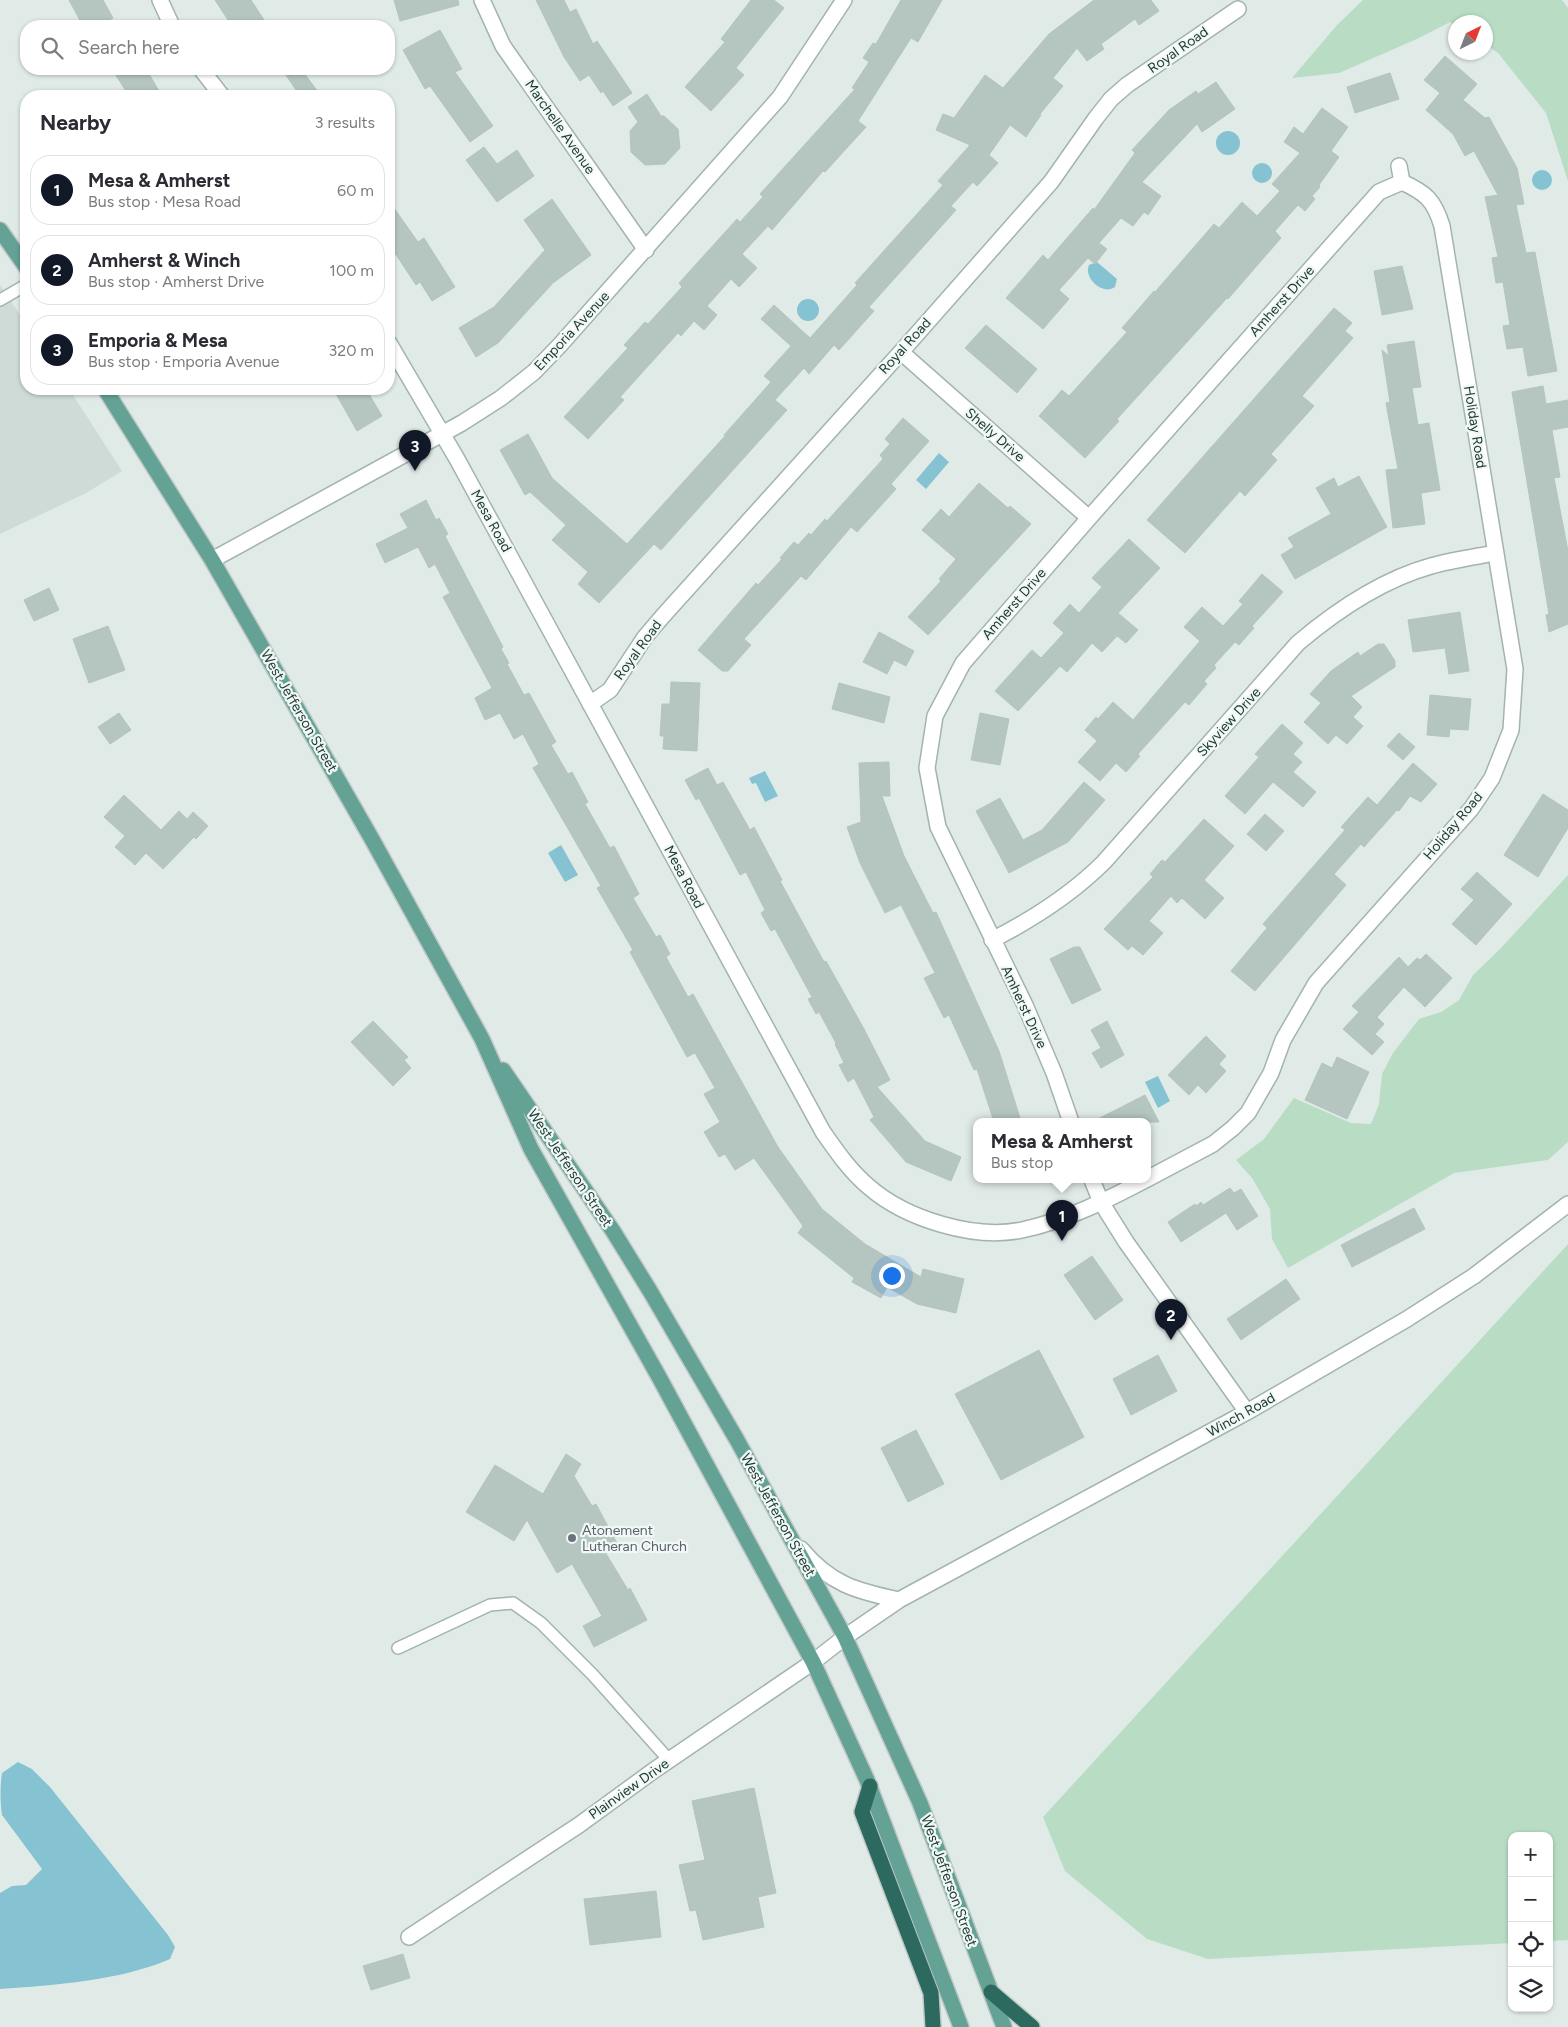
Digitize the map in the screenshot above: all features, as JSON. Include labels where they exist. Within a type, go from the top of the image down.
[{"type":"highway","points":[[870,1786],[862,1812],[931,1993],[934,2027]]},
{"type":"highway","points":[[990,1992],[1032,2027]]},
{"type":"main road","points":[[0,230],[20,258]]},
{"type":"main road","name":"West Jefferson Street","points":[[109,395],[212,560],[373,841],[482,1039],[531,1149],[659,1377],[813,1662],[870,1786],[960,2027]]},
{"type":"main road","name":"West Jefferson Street","points":[[482,1039],[613,1231],[737,1440],[845,1636],[920,1803],[1004,2027]]},
{"type":"street","points":[[160,0],[169,20]]},
{"type":"street","name":"Marchelle Avenue","points":[[482,0],[503,46],[646,250]]},
{"type":"street","name":"Emporia Avenue","points":[[212,560],[442,434],[501,398],[534,372],[646,250],[780,96],[844,0]]},
{"type":"street","name":"Royal Road","points":[[590,704],[610,690],[645,637],[656,624],[901,352],[1050,182],[1111,99],[1127,85],[1238,9]]},
{"type":"street","points":[[206,75],[217,90]]},
{"type":"street","points":[[1399,166],[1402,182]]},
{"type":"street","name":"Amherst Drive","points":[[1070,1118],[1054,1073],[1024,1005],[938,827],[927,768],[935,716],[963,663],[1089,518],[1379,192],[1402,182]]},
{"type":"street","name":"Holiday Road","points":[[1151,1176],[1213,1144],[1248,1113],[1271,1073],[1282,1040],[1316,983],[1471,809],[1492,778],[1511,730],[1515,669],[1442,226],[1437,209],[1421,190],[1402,182]]},
{"type":"street","name":"Shelly Drive","points":[[901,352],[1089,518]]},
{"type":"street","name":"Mesa Road","points":[[395,353],[442,434],[823,1132],[852,1171],[871,1189],[901,1208],[923,1218],[968,1230],[993,1232],[1021,1230],[1052,1222],[1101,1202]]},
{"type":"street","name":"Skyview Drive","points":[[992,940],[1058,902],[1084,882],[1104,862],[1298,643],[1321,624],[1365,594],[1400,577],[1431,566],[1495,553]]},
{"type":"street","points":[[1093,1183],[1101,1202],[1126,1242],[1247,1412]]},
{"type":"street","name":"Holiday Road","points":[[1101,1202],[1138,1183]]},
{"type":"street","name":"Winch Road","points":[[845,1636],[899,1600],[1247,1412],[1407,1319],[1465,1282],[1568,1204]]},
{"type":"street","points":[[792,1538],[811,1562],[831,1578],[868,1593],[899,1600]]},
{"type":"street","name":"Plainview Drive","points":[[409,1937],[542,1850],[669,1760],[813,1662],[845,1636]]},
{"type":"lane","points":[[0,300],[20,288]]},
{"type":"lane","points":[[398,1648],[490,1605],[513,1603],[540,1623],[593,1674],[669,1760]]},
{"type":"shaded area","points":[[0,285],[20,315],[20,395],[73,395],[122,471],[86,493],[0,534]]},
{"type":"green space","points":[[1363,0],[1562,0],[1568,8],[1568,181],[1546,113],[1498,53],[1493,50],[1493,15],[1448,15],[1448,23],[1419,38],[1339,73],[1292,78],[1337,25]]},
{"type":"green space","points":[[1568,875],[1568,1142],[1548,1160],[1454,1173],[1288,1268],[1272,1239],[1270,1209],[1252,1178],[1236,1160],[1264,1139],[1294,1098],[1351,1123],[1371,1124],[1379,1104],[1382,1074],[1393,1053],[1419,1019],[1441,1012],[1459,1000],[1473,975],[1500,949]]},
{"type":"green space","points":[[1568,1244],[1568,1940],[1553,1941],[1553,1832],[1508,1832],[1508,1943],[1208,1959],[1147,1939],[1065,1871],[1043,1817]]},
{"type":"water","points":[[1228,131],[1237,134],[1240,143],[1237,152],[1228,155],[1219,152],[1216,143],[1219,134]]},
{"type":"water","points":[[1258,163],[1266,163],[1272,169],[1272,177],[1266,183],[1258,183],[1252,177],[1252,169]]},
{"type":"water","points":[[1538,170],[1546,170],[1552,176],[1552,184],[1546,190],[1538,190],[1532,184],[1532,176]]},
{"type":"water","points":[[1097,262],[1117,279],[1115,287],[1105,289],[1091,280],[1088,270],[1089,265]]},
{"type":"water","points":[[808,299],[818,306],[819,310],[812,320],[808,321],[798,314],[797,310],[804,300]]},
{"type":"water","points":[[939,453],[949,462],[926,489],[916,480]]},
{"type":"water","points":[[765,771],[778,796],[765,802],[756,783],[752,784],[749,778]]},
{"type":"water","points":[[561,845],[578,875],[565,882],[548,853]]},
{"type":"water","points":[[1158,1076],[1170,1101],[1158,1108],[1145,1082]]},
{"type":"water","points":[[18,1762],[32,1769],[50,1787],[168,1935],[175,1947],[170,1959],[130,1972],[86,1981],[0,1989],[0,1893],[12,1886],[26,1885],[42,1869],[2,1815],[0,1794],[2,1773]]},
{"type":"building","points":[[69,0],[103,0],[113,18],[109,20],[80,20]]},
{"type":"building","points":[[215,0],[251,0],[264,20],[228,20]]},
{"type":"building","points":[[394,0],[458,0],[459,5],[400,21]]},
{"type":"building","points":[[536,0],[564,0],[570,12],[576,9],[593,44],[597,41],[632,93],[613,106],[603,91],[601,93],[589,75],[580,81],[564,57]]},
{"type":"building","points":[[751,0],[774,0],[784,8],[736,68],[744,75],[711,111],[685,87],[725,42],[721,39]]},
{"type":"building","points":[[901,0],[942,0],[918,42],[911,38],[858,121],[866,127],[825,172],[823,171],[772,230],[768,226],[742,254],[757,268],[739,287],[731,279],[707,306],[717,315],[704,330],[694,321],[681,336],[678,333],[620,397],[624,400],[588,439],[564,417],[628,348],[624,345],[645,322],[648,324],[682,287],[679,283],[737,219],[740,222],[763,197],[760,194],[855,89],[852,88],[869,62],[863,58],[873,43],[876,44]]},
{"type":"building","points":[[1094,0],[1151,0],[1159,11],[1139,25],[1135,19],[1101,44],[1104,49],[1087,61],[1077,48],[1053,78],[1063,86],[1040,114],[1026,137],[1010,125],[989,155],[998,163],[977,186],[973,182],[951,206],[956,210],[869,307],[874,311],[839,350],[834,345],[809,374],[804,368],[775,400],[787,410],[661,550],[654,544],[599,603],[578,584],[588,572],[552,540],[566,525],[530,492],[525,495],[500,450],[528,434],[552,478],[627,544],[771,382],[764,376],[791,346],[761,319],[774,305],[810,338],[857,285],[855,283],[943,185],[938,181],[970,145],[936,130],[943,114],[954,118],[985,75],[1003,88],[1049,34]]},
{"type":"building","points":[[440,30],[462,69],[455,72],[493,126],[470,142],[430,86],[425,89],[403,50]]},
{"type":"building","points":[[1445,56],[1477,84],[1463,100],[1485,118],[1489,117],[1517,168],[1524,204],[1516,205],[1526,253],[1535,252],[1557,371],[1528,376],[1523,347],[1507,349],[1503,326],[1510,325],[1503,282],[1496,283],[1492,258],[1498,257],[1485,197],[1498,195],[1474,151],[1465,156],[1453,134],[1426,110],[1440,93],[1424,80]]},
{"type":"building","points":[[1390,73],[1399,99],[1355,113],[1347,87]]},
{"type":"building","points":[[116,75],[150,75],[158,90],[125,90]]},
{"type":"building","points":[[286,75],[305,75],[317,90],[296,90]]},
{"type":"building","points":[[1216,82],[1235,109],[1202,132],[1197,124],[1142,182],[1161,196],[1148,215],[1144,212],[1133,226],[1121,218],[1099,243],[1107,249],[1095,264],[1088,258],[1059,290],[1069,299],[1043,329],[1006,298],[1043,255],[1048,260],[1093,208],[1094,210],[1135,153],[1132,150],[1169,110],[1196,91],[1198,94]]},
{"type":"building","points":[[647,94],[661,116],[664,116],[678,129],[680,148],[665,164],[645,165],[631,152],[630,131],[638,122],[628,107]]},
{"type":"building","points":[[1322,108],[1348,127],[1331,151],[1339,157],[1312,196],[1315,199],[1305,211],[1298,205],[1275,231],[1281,238],[1228,299],[1117,419],[1119,421],[1085,458],[1039,416],[1062,390],[1069,396],[1127,332],[1122,328],[1214,224],[1219,228],[1242,202],[1257,216],[1280,191],[1272,184],[1300,153],[1284,142],[1294,127],[1303,134]]},
{"type":"building","points":[[484,147],[497,164],[517,150],[534,176],[497,202],[466,160]]},
{"type":"building","points":[[552,199],[591,255],[553,283],[498,343],[476,357],[459,328],[494,307],[545,250],[524,220]]},
{"type":"building","points":[[395,209],[418,242],[424,238],[455,287],[432,301],[420,282],[416,285],[395,253]]},
{"type":"building","points":[[1402,266],[1413,309],[1382,315],[1374,271]]},
{"type":"building","points":[[1334,308],[1352,323],[1345,331],[1353,338],[1302,396],[1314,406],[1271,454],[1277,460],[1245,496],[1240,491],[1185,553],[1147,520]]},
{"type":"building","points":[[986,325],[1037,369],[1017,393],[965,348]]},
{"type":"building","points":[[1414,341],[1421,387],[1412,388],[1418,425],[1429,423],[1440,490],[1421,493],[1425,524],[1393,528],[1386,470],[1398,469],[1386,403],[1390,402],[1382,350],[1389,356],[1387,345]]},
{"type":"building","points":[[1543,386],[1546,404],[1568,400],[1568,427],[1552,430],[1560,477],[1554,478],[1568,551],[1568,624],[1549,632],[1546,615],[1549,614],[1512,392]]},
{"type":"building","points":[[337,395],[370,395],[382,416],[357,431]]},
{"type":"building","points":[[903,418],[929,441],[891,484],[896,489],[857,532],[851,527],[806,580],[801,576],[744,639],[751,645],[728,671],[722,671],[698,650],[756,583],[758,585],[782,559],[780,558],[794,542],[798,545],[809,533],[811,535],[825,519],[827,521],[883,459],[880,455],[890,444],[885,439]]},
{"type":"building","points":[[1359,476],[1387,527],[1295,579],[1281,555],[1294,547],[1288,538],[1331,514],[1316,488],[1334,478],[1338,487]]},
{"type":"building","points":[[979,483],[1008,508],[1010,506],[1031,524],[928,635],[908,617],[941,581],[939,579],[956,559],[922,530],[941,509],[949,517]]},
{"type":"building","points":[[426,500],[436,520],[439,518],[448,534],[445,536],[503,647],[501,649],[509,663],[507,664],[524,695],[529,693],[556,742],[551,745],[568,774],[572,772],[588,802],[585,804],[610,848],[614,846],[639,894],[633,898],[656,937],[660,935],[670,954],[666,957],[688,997],[693,994],[778,1147],[822,1209],[865,1244],[921,1277],[923,1269],[964,1279],[956,1313],[917,1304],[887,1287],[881,1298],[852,1282],[854,1278],[798,1233],[803,1226],[754,1158],[735,1170],[725,1154],[719,1157],[704,1132],[720,1122],[704,1094],[715,1088],[695,1053],[687,1057],[630,952],[633,950],[597,888],[601,886],[533,768],[539,764],[523,734],[514,739],[500,713],[485,720],[475,698],[492,688],[443,597],[450,593],[435,564],[429,568],[418,547],[385,563],[376,544],[408,528],[400,514]]},
{"type":"building","points":[[1129,539],[1160,568],[1118,613],[1138,630],[1126,643],[1117,636],[1102,652],[1092,643],[1067,672],[1060,666],[1018,711],[995,691],[1032,650],[1041,658],[1064,633],[1053,623],[1070,604],[1079,613],[1102,587],[1092,578]]},
{"type":"building","points":[[1262,574],[1283,592],[1252,626],[1254,628],[1239,645],[1235,642],[1214,665],[1216,668],[1204,681],[1207,684],[1189,705],[1185,702],[1138,754],[1140,756],[1126,772],[1116,763],[1100,781],[1078,762],[1097,741],[1085,730],[1096,717],[1098,719],[1113,702],[1133,720],[1200,641],[1184,627],[1202,607],[1223,626],[1243,604],[1239,601]]},
{"type":"building","points":[[49,588],[59,610],[34,621],[24,600]]},
{"type":"building","points":[[1460,612],[1469,671],[1449,674],[1445,648],[1413,652],[1408,620]]},
{"type":"building","points":[[108,626],[125,670],[89,683],[73,639]]},
{"type":"building","points":[[879,632],[914,651],[906,666],[894,660],[887,674],[863,662]]},
{"type":"building","points":[[1378,644],[1384,644],[1395,661],[1395,667],[1351,696],[1362,707],[1353,717],[1363,726],[1347,744],[1336,735],[1328,744],[1304,722],[1321,703],[1310,694],[1331,671],[1358,652],[1360,656]]},
{"type":"building","points":[[671,682],[700,683],[697,751],[663,749],[664,736],[660,736],[662,704],[670,704]]},
{"type":"building","points":[[839,683],[890,697],[884,723],[832,709]]},
{"type":"building","points":[[1430,695],[1471,699],[1468,730],[1450,729],[1449,737],[1427,735]]},
{"type":"building","points":[[119,713],[131,730],[110,744],[98,727]]},
{"type":"building","points":[[980,713],[1009,719],[1000,765],[971,760]]},
{"type":"building","points":[[1282,724],[1303,743],[1293,754],[1302,762],[1293,772],[1316,792],[1303,807],[1273,782],[1245,814],[1225,796],[1259,757],[1255,754]]},
{"type":"building","points":[[1399,733],[1415,747],[1403,760],[1387,746]]},
{"type":"building","points":[[889,762],[890,796],[882,796],[904,856],[933,913],[936,912],[999,1051],[1020,1118],[993,1118],[977,1069],[974,1070],[949,1015],[944,1018],[924,978],[935,973],[901,905],[885,913],[860,863],[847,827],[861,822],[859,763]]},
{"type":"building","points":[[1413,763],[1437,784],[1421,802],[1410,796],[1399,811],[1397,810],[1364,847],[1361,844],[1334,874],[1346,885],[1255,991],[1231,971],[1267,928],[1263,924],[1345,830],[1341,827],[1368,797],[1377,805]]},
{"type":"building","points":[[708,768],[717,785],[723,782],[750,830],[754,827],[782,880],[780,881],[824,962],[826,961],[864,1029],[890,1080],[877,1087],[925,1141],[961,1157],[951,1181],[906,1162],[870,1120],[874,1117],[854,1078],[848,1082],[839,1065],[844,1063],[836,1043],[819,1012],[816,1014],[808,999],[812,997],[775,929],[771,931],[761,913],[765,910],[746,872],[740,875],[699,798],[696,800],[685,780]]},
{"type":"building","points":[[1084,782],[1105,800],[1068,842],[1009,873],[976,811],[1000,798],[1023,840],[1042,830]]},
{"type":"building","points":[[1543,794],[1568,810],[1568,828],[1538,877],[1504,855]]},
{"type":"building","points":[[124,795],[161,830],[179,811],[187,819],[193,812],[208,826],[196,839],[194,837],[163,869],[146,853],[135,865],[115,847],[125,836],[104,817]]},
{"type":"building","points":[[1265,814],[1284,831],[1266,851],[1247,834]]},
{"type":"building","points":[[1204,819],[1234,846],[1204,880],[1224,898],[1205,919],[1182,898],[1177,903],[1171,896],[1149,921],[1163,933],[1143,955],[1132,946],[1128,950],[1104,929],[1153,877],[1150,874],[1162,860],[1165,862]]},
{"type":"building","points":[[1477,872],[1512,904],[1476,945],[1452,924],[1474,900],[1461,889]]},
{"type":"building","points":[[1074,947],[1080,947],[1101,990],[1072,1004],[1050,959]]},
{"type":"building","points":[[1426,954],[1452,978],[1425,1007],[1404,987],[1377,1017],[1384,1024],[1375,1034],[1384,1042],[1372,1055],[1343,1029],[1359,1012],[1352,1006],[1399,957],[1408,967],[1417,958],[1420,960]]},
{"type":"building","points":[[373,1021],[408,1057],[404,1060],[411,1068],[393,1086],[351,1042]]},
{"type":"building","points":[[1107,1021],[1124,1055],[1101,1068],[1092,1053],[1101,1048],[1091,1030]]},
{"type":"building","points":[[1206,1036],[1226,1056],[1219,1064],[1226,1071],[1206,1093],[1198,1085],[1189,1095],[1168,1075]]},
{"type":"building","points":[[1337,1057],[1369,1072],[1347,1119],[1305,1100],[1322,1063],[1332,1068]]},
{"type":"building","points":[[1145,1095],[1159,1122],[1151,1122],[1151,1118],[1100,1118]]},
{"type":"building","points":[[1230,1188],[1234,1193],[1241,1189],[1258,1216],[1237,1230],[1226,1213],[1181,1242],[1168,1222],[1195,1204],[1196,1206],[1201,1202],[1203,1205]]},
{"type":"building","points":[[1414,1208],[1425,1229],[1352,1267],[1341,1245]]},
{"type":"building","points":[[1092,1256],[1123,1300],[1095,1320],[1064,1275]]},
{"type":"building","points":[[1286,1279],[1300,1299],[1241,1340],[1227,1319]]},
{"type":"building","points":[[1039,1350],[1084,1437],[1001,1480],[955,1394]]},
{"type":"building","points":[[1158,1355],[1177,1391],[1131,1415],[1113,1379]]},
{"type":"building","points":[[916,1430],[944,1484],[908,1502],[881,1448]]},
{"type":"building","points":[[566,1454],[581,1464],[574,1476],[592,1506],[596,1504],[618,1545],[605,1552],[628,1590],[630,1588],[647,1620],[594,1647],[583,1626],[602,1616],[572,1564],[557,1573],[527,1520],[514,1541],[466,1512],[495,1465],[543,1494]]},
{"type":"building","points":[[754,1788],[776,1893],[758,1897],[764,1927],[703,1940],[696,1910],[690,1911],[679,1865],[705,1860],[692,1801]]},
{"type":"building","points":[[656,1891],[661,1937],[590,1945],[584,1899]]},
{"type":"building","points":[[403,1954],[410,1978],[371,1990],[363,1966]]},
{"type":"place","name":"Emporia & Mesa","points":[[415,471]]},
{"type":"place","name":"Mesa & Amherst","points":[[1062,1241]]},
{"type":"place","name":"Amherst & Winch","points":[[1171,1340]]},
{"type":"place","name":"Atonement Lutheran Church","points":[[572,1538]]}]
